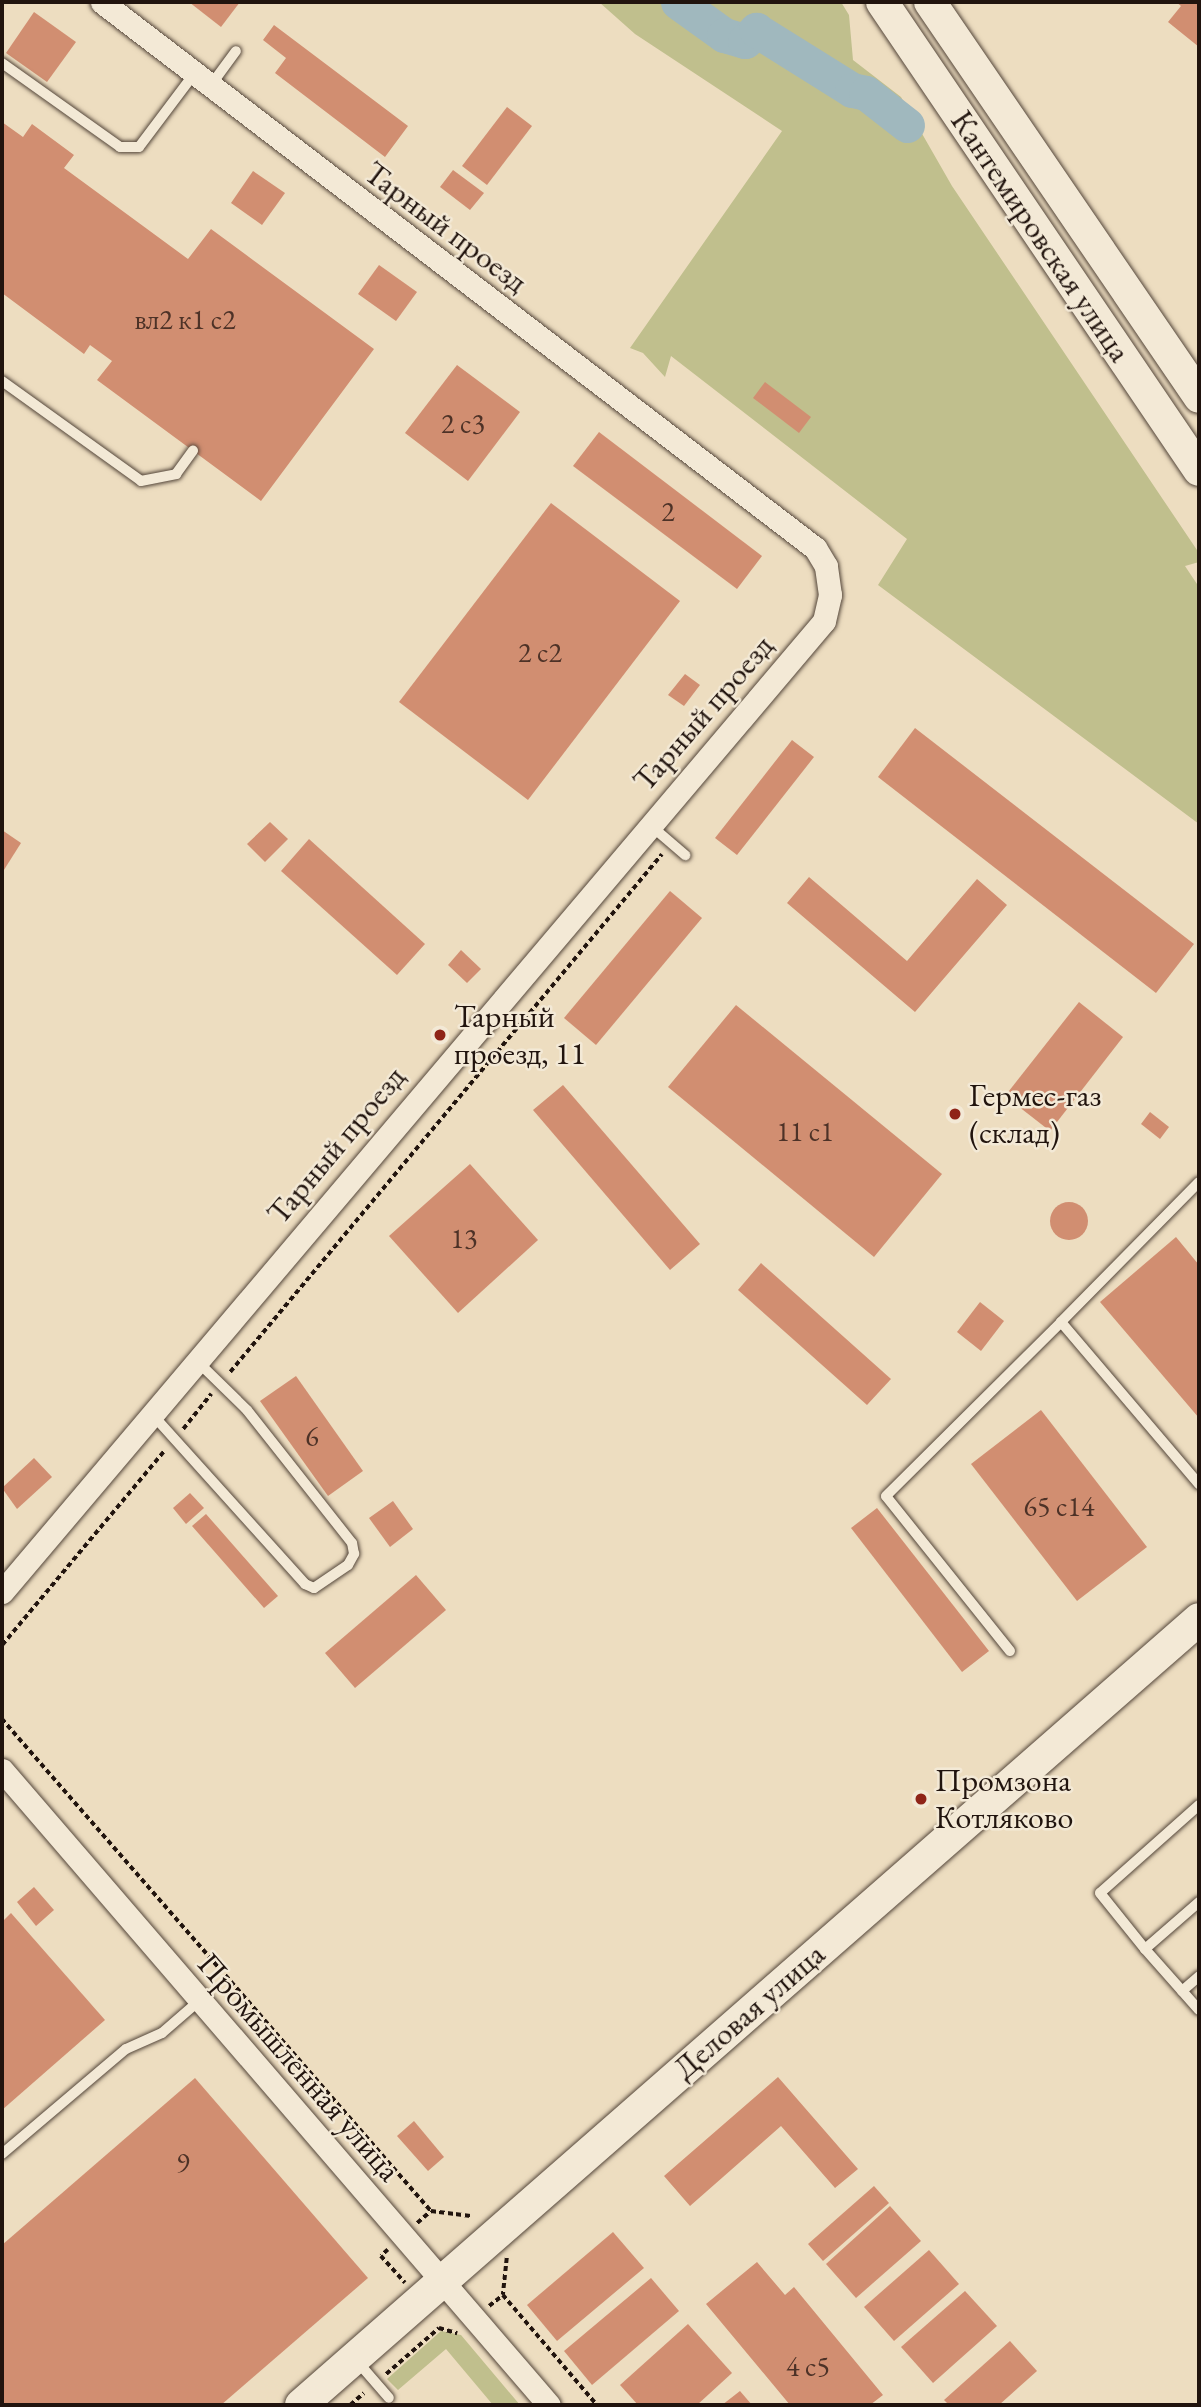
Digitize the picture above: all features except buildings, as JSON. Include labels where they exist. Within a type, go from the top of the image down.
[{"type":"street","name":"Тарный проезд","points":[[2,1592],[649,824],[824,621],[830,595],[826,566],[815,548],[202,80],[104,2]]},
{"type":"street","name":"Кантемировская улица","points":[[881,2],[1199,470]]},
{"type":"street","name":"Кантемировская улица","points":[[930,2],[1199,397]]},
{"type":"street","name":"Деловая улица","points":[[300,2405],[1199,1619]]},
{"type":"street","name":"Промышленная улица","points":[[2,1770],[549,2405]]},
{"type":"lane","points":[[2,64],[120,147],[139,147],[202,80],[236,51]]},
{"type":"lane","points":[[2,381],[141,481],[176,474],[193,451]]},
{"type":"lane","points":[[649,824],[685,855]]},
{"type":"lane","points":[[1010,1651],[886,1496],[1199,1181]]},
{"type":"lane","points":[[1061,1322],[1199,1484]]},
{"type":"lane","points":[[152,1414],[305,1584],[314,1588],[348,1565],[354,1554],[352,1543],[247,1410],[196,1360]]},
{"type":"lane","points":[[1199,1805],[1100,1894],[1199,2010]]},
{"type":"lane","points":[[1145,1949],[1199,1902]]},
{"type":"lane","points":[[1182,1991],[1199,1976]]},
{"type":"lane","points":[[2,2154],[126,2049],[162,2034],[201,2000]]},
{"type":"lane","points":[[354,2358],[389,2398]]},
{"type":"path","points":[[2,1645],[671,843]]},
{"type":"path","points":[[2,1718],[430,2211],[471,2216]]},
{"type":"path","points":[[350,2405],[439,2328],[458,2333],[503,2295],[509,2260],[500,2250]]},
{"type":"path","points":[[503,2295],[597,2405]]},
{"type":"shaded area","points":[[599,2],[841,2],[849,15],[853,60],[901,97],[952,186],[1199,553],[1199,562],[1185,566],[1199,587],[1199,824],[878,585],[907,539],[671,356],[665,377],[643,353],[630,348],[782,131],[635,34]]},
{"type":"shaded area","points":[[441,2331],[461,2335],[520,2405],[493,2405],[446,2349],[398,2390],[387,2379]]},
{"type":"waterway","points":[[678,2],[724,35],[745,41],[756,30],[852,90],[866,93],[907,125]]},
{"type":"place","name":"Тарный проезд, 11","points":[[440,1035]]},
{"type":"place","name":"Гермес-газ (склад)","points":[[955,1114]]},
{"type":"place","name":"Промзона Котляково","points":[[921,1799]]}]
